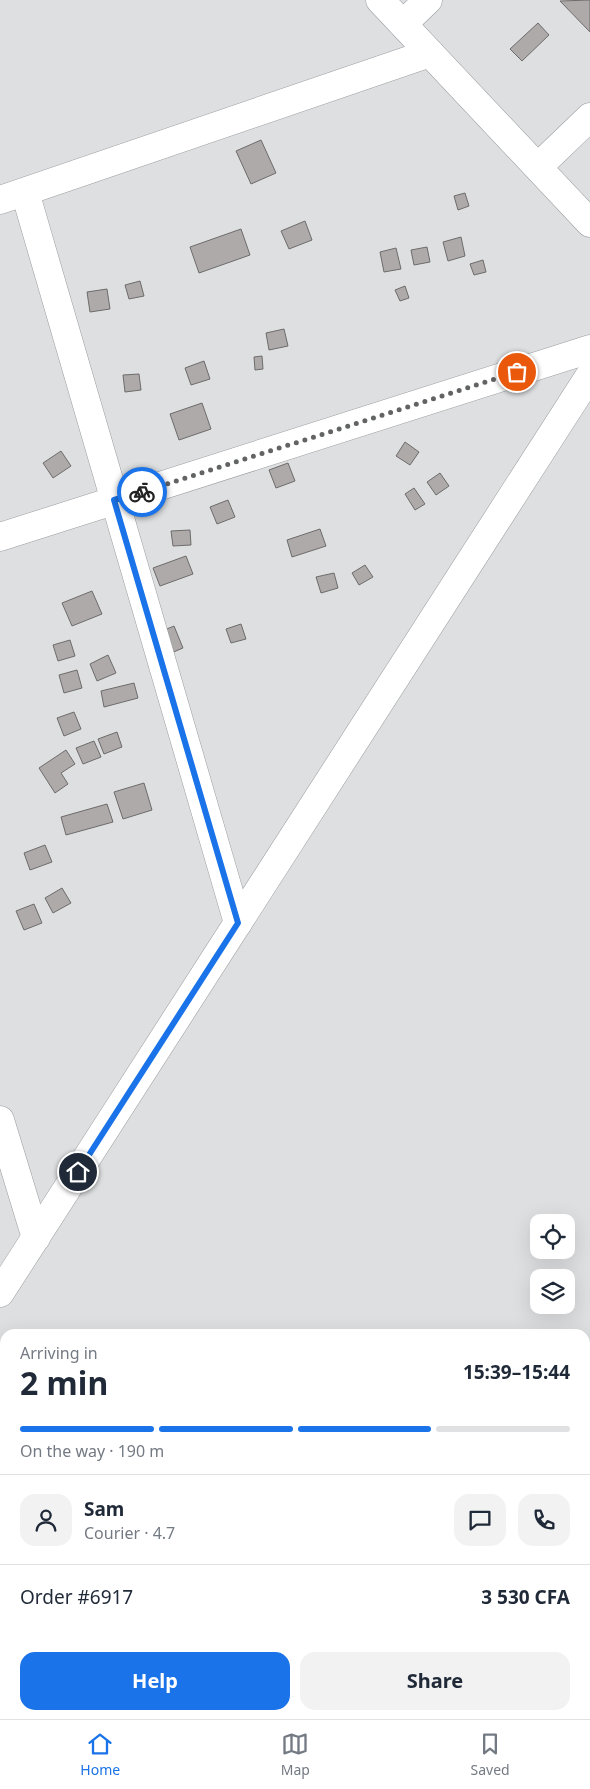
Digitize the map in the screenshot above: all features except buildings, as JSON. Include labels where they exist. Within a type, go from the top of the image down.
[{"type":"street","points":[[380,0],[590,223]]},
{"type":"street","points":[[403,24],[428,0]]},
{"type":"street","points":[[238,923],[114,500],[12,196],[430,53]]},
{"type":"street","points":[[538,167],[590,117]]},
{"type":"street","points":[[0,537],[590,349]]},
{"type":"street","points":[[0,1293],[590,375]]},
{"type":"street","points":[[0,1120],[36,1238]]},
{"type":"way so far","points":[[142,492],[517,372]]},
{"type":"route","points":[[78,1172],[238,923],[114,500],[142,492]]}]
